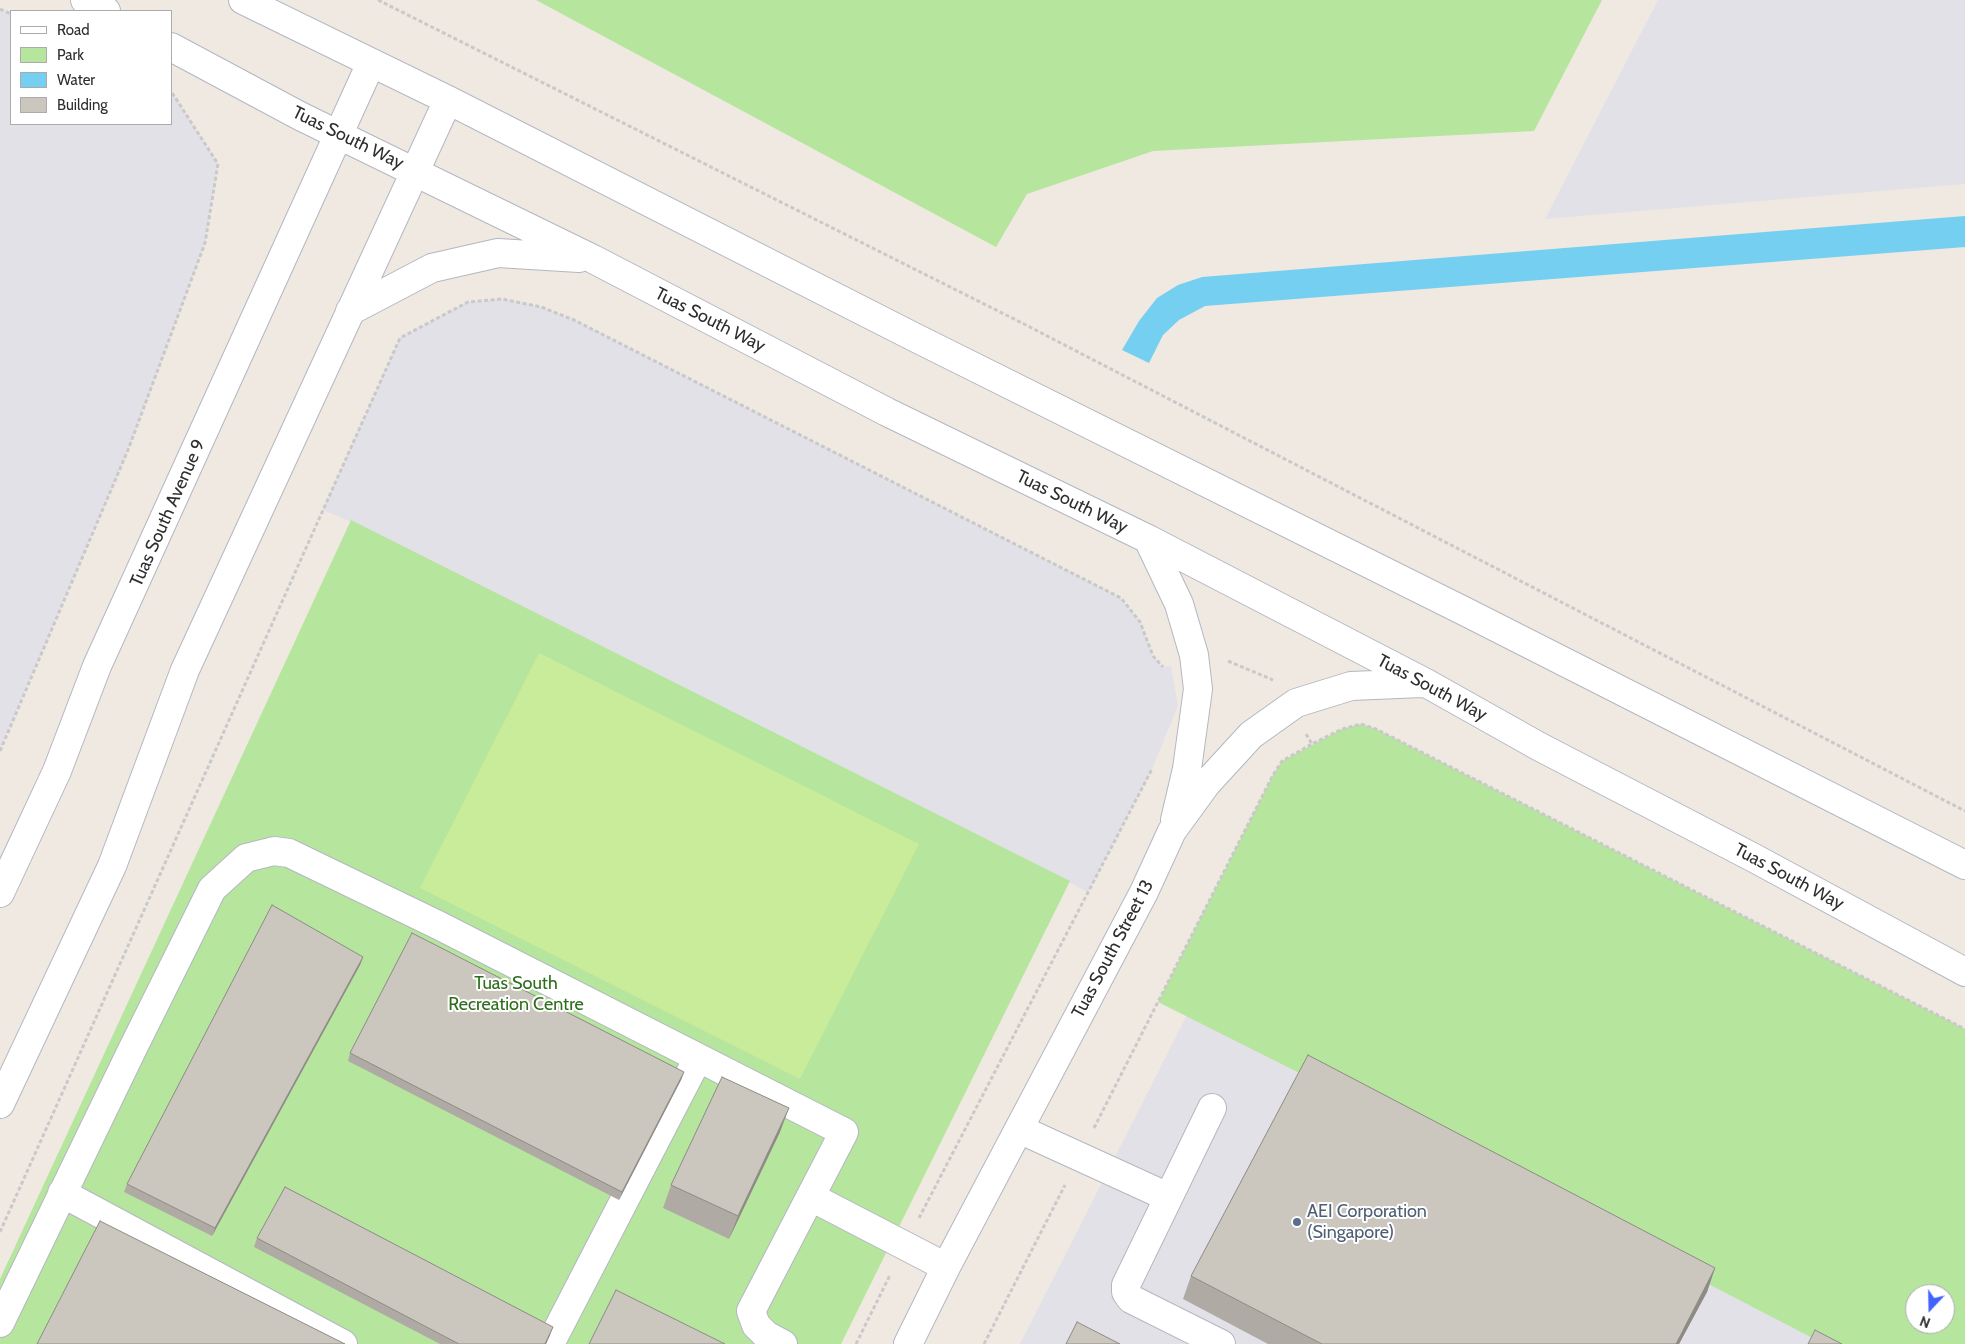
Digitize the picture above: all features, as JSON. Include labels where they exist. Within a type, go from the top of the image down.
[{"type":"street","points":[[84,0],[104,10]]},
{"type":"street","points":[[243,0],[448,100],[914,337],[1466,612],[1965,865]]},
{"type":"street","name":"Tuas South Way","points":[[172,47],[300,116],[415,170],[593,259],[887,412],[1148,538],[1426,683],[1540,747],[1754,858],[1965,972]]},
{"type":"street","name":"Tuas South Avenue 9","points":[[0,893],[57,771],[98,666],[371,63]]},
{"type":"street","points":[[0,1104],[112,866],[185,670],[448,100]]},
{"type":"street","points":[[350,310],[432,268],[498,253],[593,259]]},
{"type":"street","points":[[1148,538],[1179,604],[1195,660],[1197,698],[1187,768],[1172,831]]},
{"type":"street","name":"Tuas South Street 13","points":[[908,1344],[946,1267],[1144,892],[1172,831],[1207,783],[1251,735],[1291,707],[1316,695],[1351,686],[1426,683]]},
{"type":"street","points":[[0,1323],[212,889],[246,858],[274,851],[289,853],[438,925],[844,1132],[751,1311],[756,1326],[766,1335],[783,1344]]},
{"type":"street","points":[[550,1344],[698,1058]]},
{"type":"street","points":[[1212,1108],[1128,1278],[1126,1292],[1131,1298],[1221,1344]]},
{"type":"street","points":[[1019,1128],[1168,1197]]},
{"type":"street","points":[[62,1194],[343,1344]]},
{"type":"street","points":[[811,1197],[946,1267]]},
{"type":"path","points":[[378,0],[1024,324],[1965,811]]},
{"type":"path","points":[[0,751],[128,450],[205,244],[218,164],[172,93]]},
{"type":"path","points":[[0,1232],[400,338],[468,302],[502,298],[541,307],[574,320],[1121,598],[1140,622],[1153,656],[1162,667],[1195,660],[1221,659],[1274,680],[1282,688],[1312,744]]},
{"type":"path","points":[[984,1344],[1273,775],[1282,761],[1342,729],[1361,724],[1376,729],[1965,1029]]},
{"type":"path","points":[[856,1344],[904,1246],[1153,767]]},
{"type":"shaded area","points":[[1658,0],[1965,0],[1965,184],[1545,219]]},
{"type":"shaded area","points":[[0,9],[10,14],[10,125],[172,125],[172,93],[218,164],[205,243],[128,450],[0,749]]},
{"type":"shaded area","points":[[502,299],[541,307],[574,320],[1121,598],[1140,622],[1153,656],[1162,667],[1171,666],[1178,706],[1153,767],[1088,892],[368,529],[323,510],[400,338],[468,302]]},
{"type":"shaded area","points":[[1187,1015],[1834,1344],[1020,1344]]},
{"type":"green space","points":[[536,0],[1602,0],[1534,131],[1153,151],[1027,194],[996,247]]},
{"type":"green space","name":"Tuas South Recreation Centre","points":[[351,520],[1070,881],[841,1344],[0,1344],[0,1279]]},
{"type":"green space","points":[[539,653],[919,844],[800,1079],[420,888]]},
{"type":"green space","points":[[1361,724],[1376,729],[1965,1029],[1965,1344],[1824,1344],[1377,1112],[1158,1002],[1273,775],[1282,761],[1342,729]]},
{"type":"water","points":[[1965,216],[1965,247],[1205,306],[1179,320],[1163,335],[1149,363],[1122,350],[1139,321],[1157,298],[1178,285],[1202,277]]},
{"type":"building","points":[[272,905],[363,957],[215,1228],[127,1184]]},
{"type":"building","points":[[412,933],[684,1072],[622,1192],[350,1053]]},
{"type":"building","points":[[1308,1055],[1715,1268],[1676,1344],[1322,1344],[1191,1276]]},
{"type":"building","points":[[722,1077],[789,1108],[738,1216],[671,1185]]},
{"type":"building","points":[[285,1187],[553,1327],[545,1344],[459,1344],[257,1238]]},
{"type":"building","points":[[100,1221],[345,1344],[37,1344]]},
{"type":"building","points":[[616,1290],[725,1344],[589,1344]]},
{"type":"building","points":[[1077,1322],[1120,1344],[1066,1344]]},
{"type":"building","points":[[1815,1330],[1842,1344],[1808,1344]]},
{"type":"place","name":"AEI Corporation (Singapore)","points":[[1297,1222]]}]
